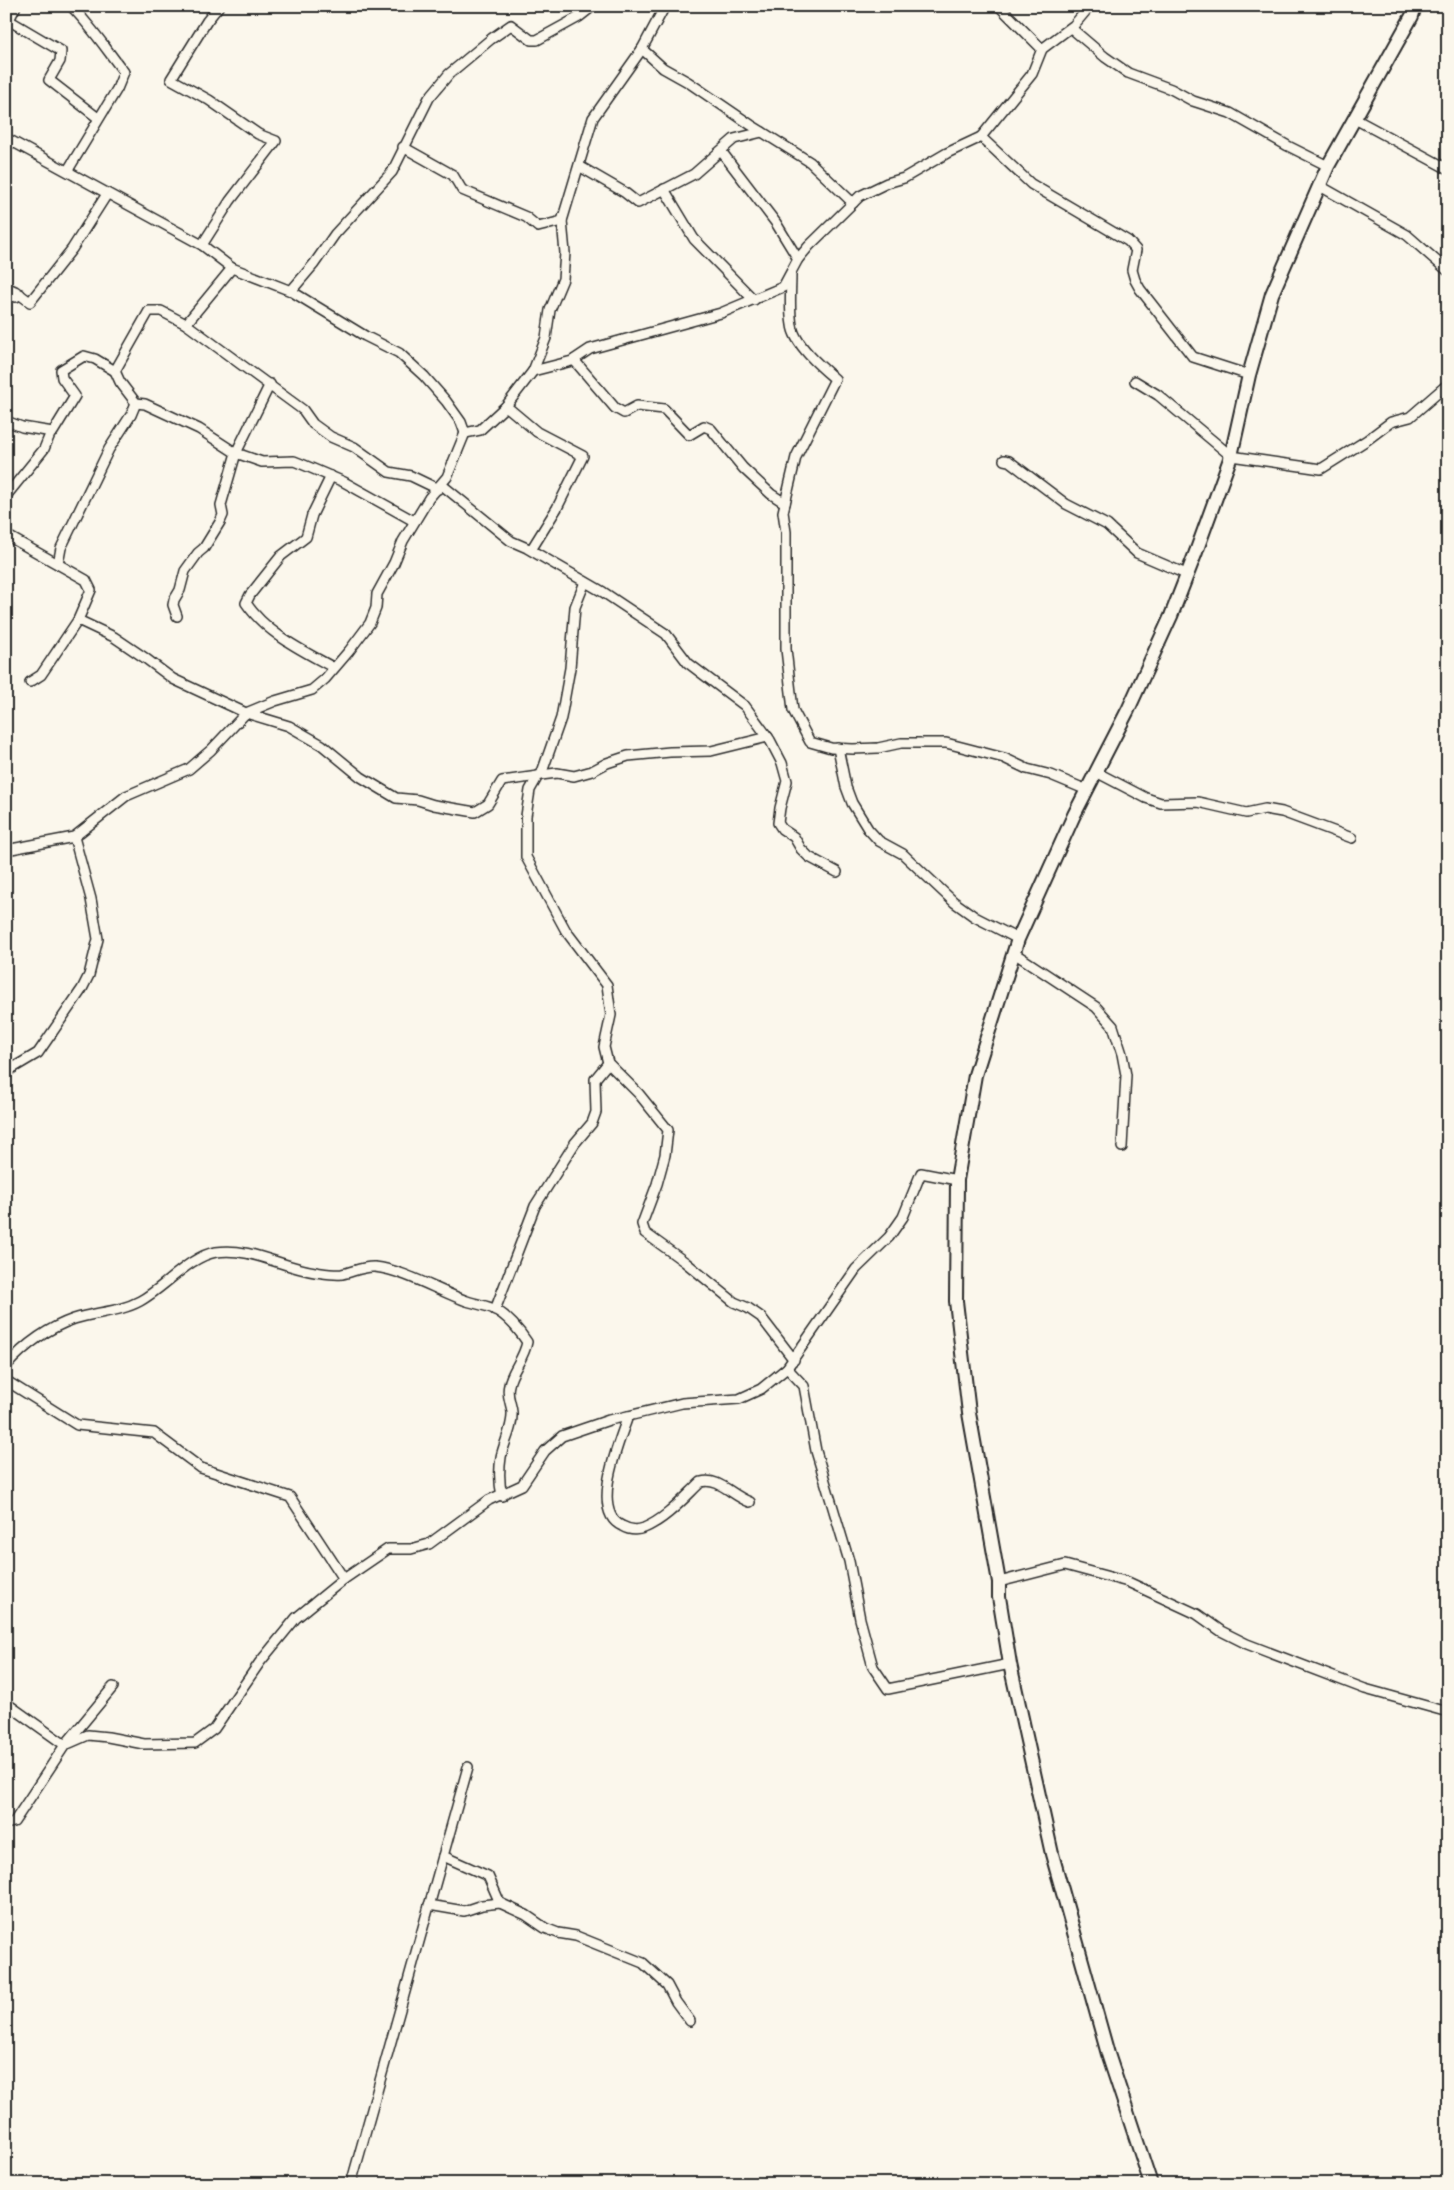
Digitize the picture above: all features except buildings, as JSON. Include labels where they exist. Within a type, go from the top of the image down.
[{"type":"street","points":[[16,6],[8,23],[61,52],[60,61],[49,80],[98,118]]},
{"type":"street","points":[[68,170],[117,89],[124,72],[103,46],[100,37],[71,6]]},
{"type":"street","points":[[202,245],[230,201],[276,141],[258,134],[209,100],[171,79],[207,21],[219,6]]},
{"type":"street","points":[[291,291],[314,264],[335,234],[392,172],[403,147],[430,98],[449,74],[511,26],[531,40],[536,40],[579,17],[593,6]]},
{"type":"street","points":[[465,433],[480,430],[506,406],[533,371],[546,338],[550,310],[563,279],[565,253],[562,222],[593,118],[642,49],[665,6]]},
{"type":"street","points":[[999,6],[1042,49]]},
{"type":"street","points":[[533,371],[574,360],[590,349],[721,313],[783,287],[798,260],[860,196],[887,183],[904,178],[947,153],[981,137],[1032,74],[1042,49],[1071,28],[1090,6]]},
{"type":"street","points":[[1151,2184],[1108,2054],[1052,1854],[1010,1664],[999,1597],[999,1582],[969,1413],[956,1301],[957,1180],[975,1075],[1018,939],[1171,616],[1231,456],[1249,375],[1272,294],[1328,166],[1412,16],[1415,6]]},
{"type":"street","points":[[1071,28],[1105,57],[1128,73],[1170,89],[1193,101],[1230,113],[1328,166]]},
{"type":"street","points":[[642,49],[663,68],[688,82],[810,162],[853,203]]},
{"type":"street","points":[[1354,119],[1448,168]]},
{"type":"street","points":[[579,166],[624,192],[638,203],[694,174],[734,140],[762,132]]},
{"type":"street","points":[[981,137],[1031,184],[1128,241],[1136,250],[1132,270],[1140,289],[1193,357],[1249,375]]},
{"type":"street","points":[[6,138],[60,169],[68,170],[107,194],[202,245],[232,268],[291,291],[365,336],[399,353],[424,376],[446,401],[461,422],[465,433],[447,477],[440,487],[428,498],[377,594],[376,608],[370,623],[334,668],[312,690],[275,701],[246,713],[190,769],[126,796],[74,837],[6,850]]},
{"type":"street","points":[[403,147],[453,175],[462,190],[526,217],[538,227],[562,222]]},
{"type":"street","points":[[721,151],[776,223],[798,260]]},
{"type":"street","points":[[1320,186],[1407,235],[1448,271]]},
{"type":"street","points":[[664,189],[694,239],[754,300]]},
{"type":"street","points":[[6,287],[30,302],[72,249],[107,194]]},
{"type":"street","points":[[186,324],[232,268]]},
{"type":"street","points":[[791,274],[792,326],[796,337],[817,363],[836,379],[796,457],[783,512],[786,532],[786,649],[793,710],[810,742],[838,748],[878,748],[901,743],[946,743],[1004,758],[1027,769],[1051,775],[1087,790]]},
{"type":"street","points":[[6,295],[16,298],[20,294]]},
{"type":"street","points":[[115,371],[149,311],[161,311],[186,324],[270,384],[303,410],[313,424],[330,437],[354,448],[389,472],[411,476],[440,487],[512,541],[531,550],[638,614],[666,634],[688,663],[746,706],[768,737],[782,762],[787,781],[778,823],[782,830],[794,837],[808,857],[837,872]]},
{"type":"street","points":[[6,496],[44,449],[51,432],[58,425],[75,396],[62,378],[61,370],[84,356],[95,359],[115,371],[120,382],[136,403],[145,404],[199,429],[236,453],[262,462],[294,461],[331,476],[414,522]]},
{"type":"street","points":[[574,360],[615,408],[624,413],[637,406],[664,409],[688,435],[704,426],[711,429],[743,468],[785,503]]},
{"type":"street","points":[[1135,381],[1158,395],[1231,456],[1321,469],[1367,440],[1391,422],[1410,417],[1448,384]]},
{"type":"street","points":[[177,616],[173,605],[180,590],[185,571],[204,548],[220,522],[223,515],[222,505],[236,453],[270,384]]},
{"type":"street","points":[[58,564],[61,548],[108,449],[131,415],[136,403]]},
{"type":"street","points":[[506,406],[537,432],[583,456],[557,508],[531,550]]},
{"type":"street","points":[[6,421],[22,427],[37,428],[51,432]]},
{"type":"street","points":[[1004,460],[1066,504],[1107,525],[1137,553],[1186,574]]},
{"type":"street","points":[[331,476],[312,515],[306,537],[281,556],[250,595],[246,604],[254,615],[273,632],[334,668]]},
{"type":"street","points":[[6,535],[86,580],[91,590],[78,620],[41,675],[30,682]]},
{"type":"street","points":[[585,582],[575,607],[570,668],[561,718],[539,776],[530,790],[526,816],[526,857],[566,931],[607,985],[610,1015],[604,1047],[608,1063],[644,1099],[668,1130],[666,1155],[658,1184],[642,1224],[645,1233],[685,1262],[734,1302],[748,1308],[761,1317],[794,1360]]},
{"type":"street","points":[[78,620],[114,637],[173,679],[246,713],[289,726],[322,745],[361,777],[396,798],[418,800],[434,805],[475,812],[488,804],[502,781],[556,773],[574,776],[592,771],[628,756],[711,751],[768,737]]},
{"type":"street","points":[[838,748],[846,787],[852,803],[868,829],[879,841],[903,854],[954,902],[975,916],[1018,939]]},
{"type":"street","points":[[1096,772],[1146,798],[1161,803],[1198,802],[1246,813],[1265,809],[1282,812],[1352,838]]},
{"type":"street","points":[[6,1072],[38,1053],[82,989],[89,975],[98,939],[91,899],[74,837]]},
{"type":"street","points":[[1014,953],[1096,1007],[1113,1026],[1122,1054],[1126,1075],[1122,1148]]},
{"type":"street","points":[[496,1310],[535,1206],[575,1143],[592,1123],[596,1112],[595,1080],[608,1063]]},
{"type":"street","points":[[65,1745],[88,1735],[144,1744],[195,1744],[214,1730],[260,1662],[296,1618],[344,1579],[388,1550],[411,1549],[429,1544],[489,1500],[502,1496],[522,1485],[545,1451],[562,1436],[609,1420],[682,1403],[739,1399],[761,1390],[794,1360],[856,1269],[890,1237],[903,1217],[922,1173],[957,1180]]},
{"type":"street","points":[[6,1366],[23,1347],[49,1332],[73,1319],[111,1311],[139,1302],[175,1277],[188,1265],[216,1252],[257,1254],[315,1272],[341,1274],[363,1268],[386,1269],[467,1301],[496,1310],[517,1327],[527,1342],[525,1352],[509,1384],[508,1398],[512,1412],[509,1434],[501,1456],[499,1481],[502,1496]]},
{"type":"street","points":[[787,1368],[804,1386],[816,1451],[849,1561],[860,1619],[873,1667],[888,1688],[1010,1664]]},
{"type":"street","points":[[7,1382],[78,1425],[154,1433],[201,1468],[290,1497],[344,1579]]},
{"type":"street","points":[[628,1416],[609,1474],[607,1497],[611,1518],[618,1525],[630,1530],[644,1528],[661,1518],[701,1482],[710,1480],[719,1484],[737,1498],[750,1502]]},
{"type":"street","points":[[999,1582],[1065,1565],[1128,1582],[1197,1614],[1221,1631],[1247,1644],[1365,1689],[1448,1712]]},
{"type":"street","points":[[6,1824],[14,1822],[65,1745],[113,1687]]},
{"type":"street","points":[[6,1703],[65,1745]]},
{"type":"street","points":[[351,2184],[468,1767]]},
{"type":"street","points":[[443,1856],[488,1876],[500,1903]]},
{"type":"street","points":[[429,1905],[464,1911],[482,1905],[500,1903],[526,1915],[545,1928],[558,1933],[576,1936],[642,1963],[667,1985],[676,2002],[690,2021]]}]
